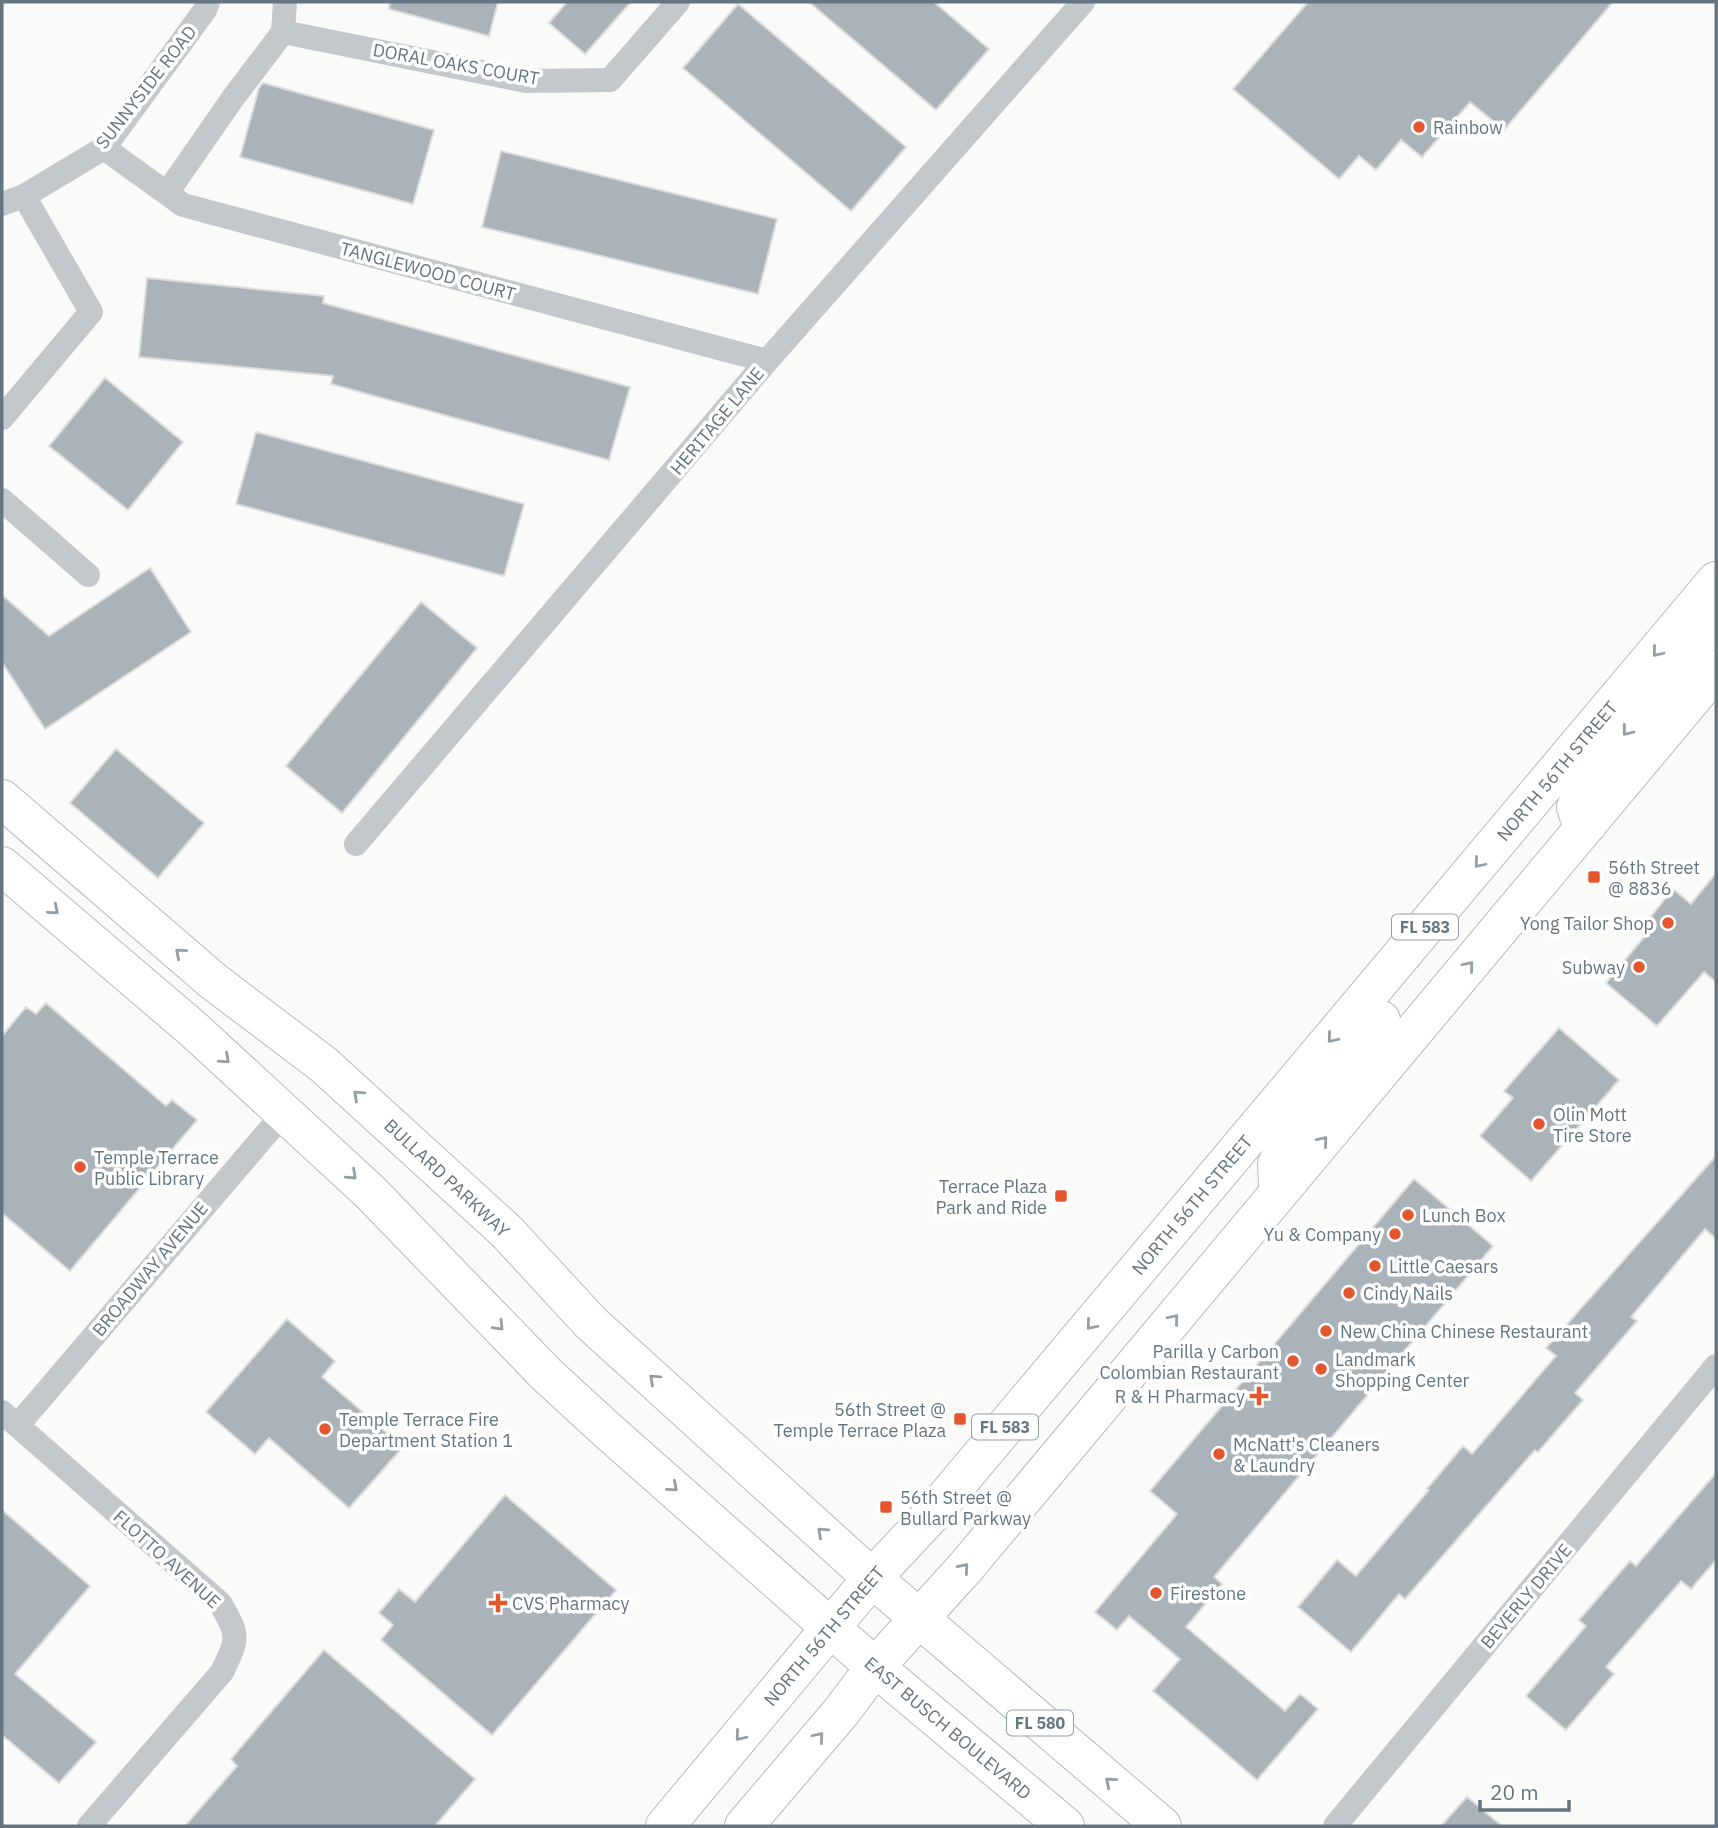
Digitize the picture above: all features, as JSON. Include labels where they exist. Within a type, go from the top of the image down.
[{"type":"main road","name":"NORTH 56TH STREET","points":[[665,1826],[872,1578],[932,1514],[1716,581]]},
{"type":"main road","points":[[1588,824],[1579,816],[1576,807],[1586,783],[1684,663],[1705,629],[1715,605],[1716,594]]},
{"type":"main road","name":"FL 583","points":[[744,1826],[841,1712],[875,1667],[965,1568],[1716,670]]},
{"type":"main road","name":"BULLARD PARKWAY","points":[[2,799],[213,981],[324,1065],[507,1232],[591,1323],[872,1578]]},
{"type":"main road","points":[[2,866],[192,1029],[284,1113],[370,1192],[546,1374],[832,1628]]},
{"type":"main road","points":[[1279,1193],[1277,1164],[1287,1144],[1327,1086],[1396,1002],[1409,979],[1419,934]]},
{"type":"main road","name":"FL 580","points":[[872,1578],[1162,1826]]},
{"type":"main road","name":"EAST BUSCH BOULEVARD","points":[[832,1628],[1065,1826]]},
{"type":"street","name":"SUNNYSIDE ROAD","points":[[13,200],[104,148],[205,10],[208,2]]},
{"type":"street","points":[[167,193],[283,32],[285,2]]},
{"type":"street","name":"DORAL OAKS COURT","points":[[283,32],[526,80],[610,80],[678,2]]},
{"type":"street","name":"HERITAGE LANE","points":[[356,844],[767,362],[1083,2]]},
{"type":"street","name":"TANGLEWOOD COURT","points":[[104,148],[183,205],[767,362]]},
{"type":"street","points":[[2,418],[91,312],[13,200]]},
{"type":"street","points":[[2,500],[88,575]]},
{"type":"street","name":"BROADWAY AVENUE","points":[[10,1418],[284,1113]]},
{"type":"street","name":"BEVERLY DRIVE","points":[[1335,1826],[1716,1366]]},
{"type":"street","name":"FLOTTO AVENUE","points":[[10,1418],[220,1603],[236,1629],[233,1649],[222,1672],[89,1826]]},
{"type":"building","points":[[390,2],[498,2],[489,36],[389,9]]},
{"type":"building","points":[[567,2],[631,2],[585,54],[549,23]]},
{"type":"building","points":[[809,2],[934,2],[989,49],[936,110]]},
{"type":"building","points":[[1308,2],[1613,2],[1504,130],[1470,102],[1422,157],[1401,140],[1376,170],[1359,156],[1339,179],[1233,89]]},
{"type":"building","points":[[738,4],[906,147],[851,211],[683,68]]},
{"type":"building","points":[[263,83],[434,130],[413,204],[240,157],[259,88]]},
{"type":"building","points":[[501,151],[777,219],[758,294],[482,227]]},
{"type":"building","points":[[147,278],[324,296],[323,303],[630,387],[609,460],[331,384],[333,376],[139,357]]},
{"type":"building","points":[[105,378],[183,442],[128,510],[49,446]]},
{"type":"building","points":[[256,432],[524,504],[504,576],[236,504]]},
{"type":"building","points":[[150,568],[191,632],[45,729],[2,662],[2,595],[49,636]]},
{"type":"building","points":[[421,602],[477,648],[342,813],[286,766]]},
{"type":"building","points":[[116,749],[204,823],[158,878],[70,803]]},
{"type":"building","points":[[1716,873],[1716,982],[1704,972],[1657,1026],[1606,983],[1651,929],[1645,924],[1673,889],[1691,904]]},
{"type":"building","name":"Temple Terrace Public Library","points":[[46,1003],[166,1106],[172,1100],[197,1120],[70,1271],[2,1213],[2,1036],[26,1007],[36,1014]]},
{"type":"building","points":[[1559,1028],[1619,1080],[1531,1181],[1480,1136],[1513,1098],[1504,1091]]},
{"type":"building","points":[[1716,1156],[1716,1239],[1705,1229],[1631,1317],[1637,1321],[1575,1393],[1583,1400],[1538,1452],[1535,1450],[1405,1599],[1399,1594],[1351,1652],[1298,1607],[1337,1560],[1356,1576],[1463,1446],[1472,1454],[1556,1356],[1546,1348]]},
{"type":"building","name":"Landmark Shopping Center","points":[[1414,1179],[1493,1246],[1214,1577],[1222,1584],[1186,1627],[1285,1711],[1300,1694],[1318,1709],[1257,1780],[1153,1691],[1180,1659],[1129,1616],[1117,1630],[1095,1612],[1177,1514],[1150,1491]]},
{"type":"building","points":[[287,1319],[335,1361],[322,1377],[403,1447],[349,1508],[269,1438],[255,1454],[206,1412]]},
{"type":"building","points":[[1716,1473],[1716,1560],[1691,1589],[1681,1581],[1606,1667],[1614,1674],[1566,1730],[1526,1696],[1586,1626],[1579,1620],[1630,1561],[1636,1566]]},
{"type":"building","points":[[505,1495],[616,1590],[492,1735],[381,1640],[393,1625],[379,1613],[399,1589],[415,1602]]},
{"type":"building","points":[[2,1510],[90,1586],[15,1674],[96,1742],[59,1783],[2,1735]]},
{"type":"building","points":[[324,1650],[475,1779],[435,1826],[185,1826],[237,1766],[231,1759]]},
{"type":"building","points":[[1467,1797],[1502,1826],[1441,1826]]},
{"type":"place","name":"Rainbow","points":[[1419,127]]},
{"type":"place","name":"56th Street @ 8836","points":[[1594,877]]},
{"type":"place","name":"Yong Tailor Shop","points":[[1668,923]]},
{"type":"place","name":"Subway","points":[[1639,967]]},
{"type":"place","name":"Olin Mott Tire Store","points":[[1539,1124]]},
{"type":"place","name":"Temple Terrace Public Library","points":[[80,1167]]},
{"type":"place","name":"Terrace Plaza Park and Ride","points":[[1061,1196]]},
{"type":"place","name":"Lunch Box","points":[[1408,1215]]},
{"type":"place","name":"Yu & Company","points":[[1395,1234]]},
{"type":"place","name":"Little Caesars","points":[[1375,1266]]},
{"type":"place","name":"Cindy Nails","points":[[1349,1293]]},
{"type":"place","name":"New China Chinese Restaurant","points":[[1326,1331]]},
{"type":"place","name":"Parilla y Carbon Colombian Restaurant","points":[[1293,1361]]},
{"type":"place","name":"Landmark Shopping Center","points":[[1321,1369]]},
{"type":"place","name":"R & H Pharmacy","points":[[1259,1396]]},
{"type":"place","name":"56th Street @ Temple Terrace Plaza","points":[[960,1419]]},
{"type":"place","name":"Temple Terrace Fire Department Station 1","points":[[325,1429]]},
{"type":"place","name":"McNatt's Cleaners & Laundry","points":[[1219,1454]]},
{"type":"place","name":"56th Street @ Bullard Parkway","points":[[886,1507]]},
{"type":"place","name":"Firestone","points":[[1156,1593]]},
{"type":"place","name":"CVS Pharmacy","points":[[498,1603]]}]
